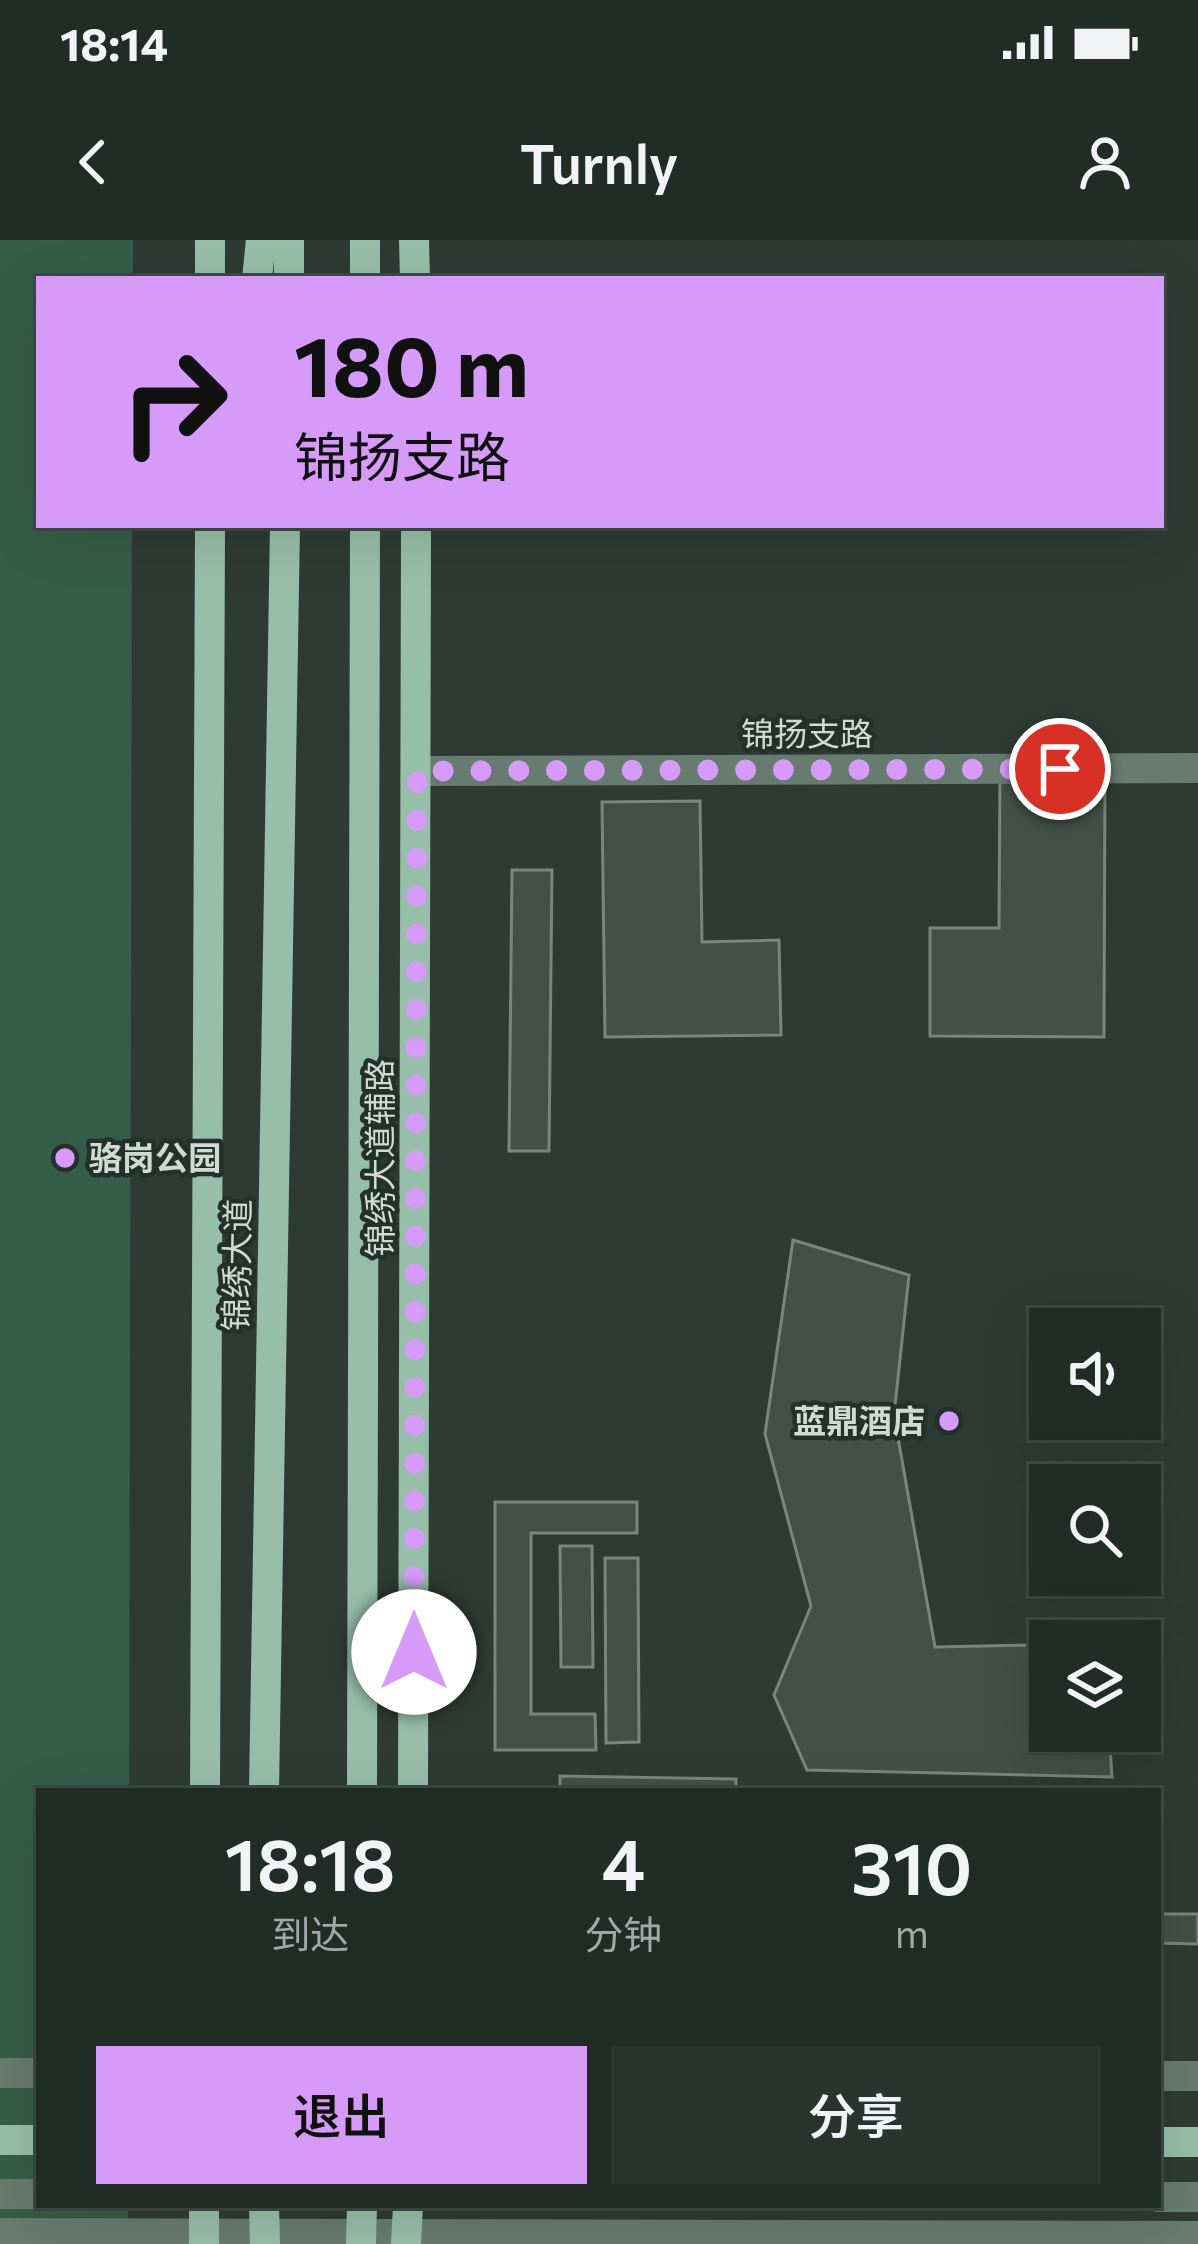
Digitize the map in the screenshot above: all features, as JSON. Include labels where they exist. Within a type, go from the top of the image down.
[{"type":"main road","points":[[210,276],[211,240]]},
{"type":"main road","points":[[257,276],[261,240]]},
{"type":"main road","points":[[289,276],[290,240]]},
{"type":"main road","points":[[365,240],[365,276]]},
{"type":"main road","points":[[414,240],[415,276]]},
{"type":"main road","points":[[205,1788],[209,528]]},
{"type":"main road","points":[[209,688],[228,528]]},
{"type":"main road","name":"锦绣大道","points":[[264,1788],[285,528]]},
{"type":"main road","points":[[362,1788],[365,528]]},
{"type":"main road","name":"锦绣大道辅路","points":[[413,1788],[416,528]]},
{"type":"main road","points":[[0,2140],[36,2140]]},
{"type":"main road","points":[[1161,2142],[1198,2143]]},
{"type":"street","name":"锦扬支路","points":[[417,771],[1198,768]]},
{"type":"street","points":[[0,2073],[36,2074]]},
{"type":"street","points":[[1161,2076],[1198,2076]]},
{"type":"street","points":[[0,2194],[36,2194]]},
{"type":"street","points":[[1161,2197],[1198,2197]]},
{"type":"street","points":[[0,2234],[406,2228],[1198,2236]]},
{"type":"green space","name":"骆岗公园","points":[[0,240],[133,240],[133,276],[36,276],[36,528],[132,528],[129,1788],[36,1788],[36,2208],[128,2208],[128,2244],[0,2244]]},
{"type":"building","points":[[1000,769],[1105,770],[1104,1037],[930,1036],[930,928],[999,928]]},
{"type":"building","points":[[700,801],[702,942],[779,940],[781,1035],[605,1037],[602,802]]},
{"type":"building","points":[[512,870],[552,870],[549,1151],[509,1151]]},
{"type":"building","points":[[793,1240],[909,1275],[894,1415],[935,1647],[1029,1645],[1029,1752],[1110,1752],[1112,1777],[807,1770],[774,1695],[811,1606],[765,1434]]},
{"type":"building","points":[[495,1502],[637,1502],[637,1533],[531,1533],[531,1714],[595,1714],[596,1750],[495,1750]]},
{"type":"building","points":[[560,1546],[592,1546],[593,1667],[561,1667]]},
{"type":"building","points":[[605,1558],[638,1558],[639,1742],[606,1743]]},
{"type":"building","points":[[560,1776],[736,1779],[736,1788],[560,1788]]},
{"type":"building","points":[[1161,1914],[1198,1914],[1198,1944],[1161,1943]]},
{"type":"place","name":"骆岗公园","points":[[65,1158]]},
{"type":"place","name":"蓝鼎酒店","points":[[949,1421]]},
{"type":"route","points":[[414,1652],[417,771],[1060,769]]}]
